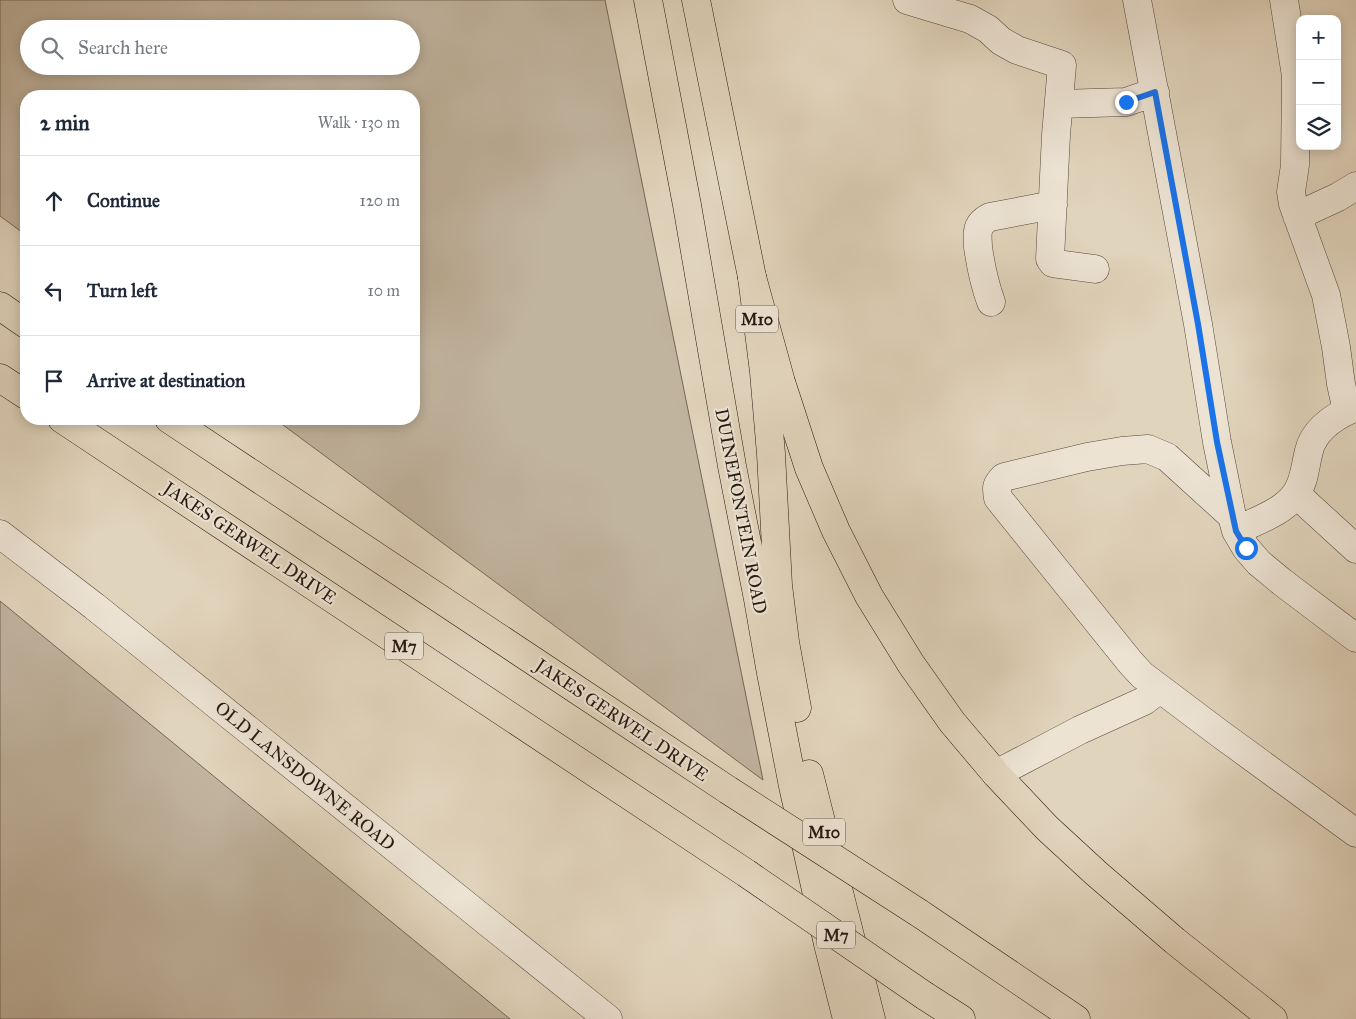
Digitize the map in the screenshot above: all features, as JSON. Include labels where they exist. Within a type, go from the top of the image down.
[{"type":"main road","name":"DUINEFONTEIN ROAD","points":[[648,0],[687,206],[732,466],[793,786],[828,944],[847,1019]]},
{"type":"main road","name":"DUINEFONTEIN ROAD","points":[[696,0],[752,277],[764,372],[771,454],[778,585],[785,642],[807,767],[871,1019]]},
{"type":"main road","points":[[752,277],[781,382],[809,468],[836,531],[869,596],[911,664],[952,722],[996,774],[1047,828],[1097,874],[1176,941],[1273,1019]]},
{"type":"main road","points":[[0,306],[20,320]]},
{"type":"main road","points":[[0,378],[20,391]]},
{"type":"main road","name":"JAKES GERWEL DRIVE","points":[[71,425],[746,873],[961,1019]]},
{"type":"main road","name":"JAKES GERWEL DRIVE","points":[[178,425],[728,790],[919,913],[1076,1019]]},
{"type":"street","points":[[907,0],[970,19],[988,29],[1001,41],[1017,50],[1062,65],[1050,259],[1053,262],[1095,269]]},
{"type":"street","points":[[1137,0],[1198,324],[1217,442],[1234,523],[1246,548],[1259,563],[1356,638]]},
{"type":"street","points":[[1234,523],[1275,512],[1288,503],[1296,494],[1303,478],[1309,448],[1317,433],[1351,409],[1341,384],[1326,295],[1297,216],[1291,192],[1295,165],[1296,76],[1284,0]]},
{"type":"street","points":[[1059,104],[1126,102],[1155,92]]},
{"type":"street","points":[[1297,216],[1338,197],[1356,186]]},
{"type":"street","points":[[991,302],[983,280],[977,237],[980,225],[990,217],[1053,205]]},
{"type":"street","points":[[1234,523],[1167,457],[1148,449],[1087,457],[1004,477],[996,490],[998,498],[1142,675],[1356,833]]},
{"type":"street","points":[[1296,494],[1356,549]]},
{"type":"street","name":"OLD LANSDOWNE ROAD","points":[[0,534],[608,1019]]},
{"type":"street","points":[[996,774],[1080,730],[1144,701],[1160,688]]},
{"type":"shaded area","points":[[0,0],[605,0],[763,780],[283,425],[420,425],[420,90],[20,90],[20,231],[0,216]]},
{"type":"shaded area","points":[[0,601],[510,1019],[0,1019]]},
{"type":"route","points":[[1126,102],[1155,92],[1198,324],[1217,442],[1236,531],[1246,548]]}]
